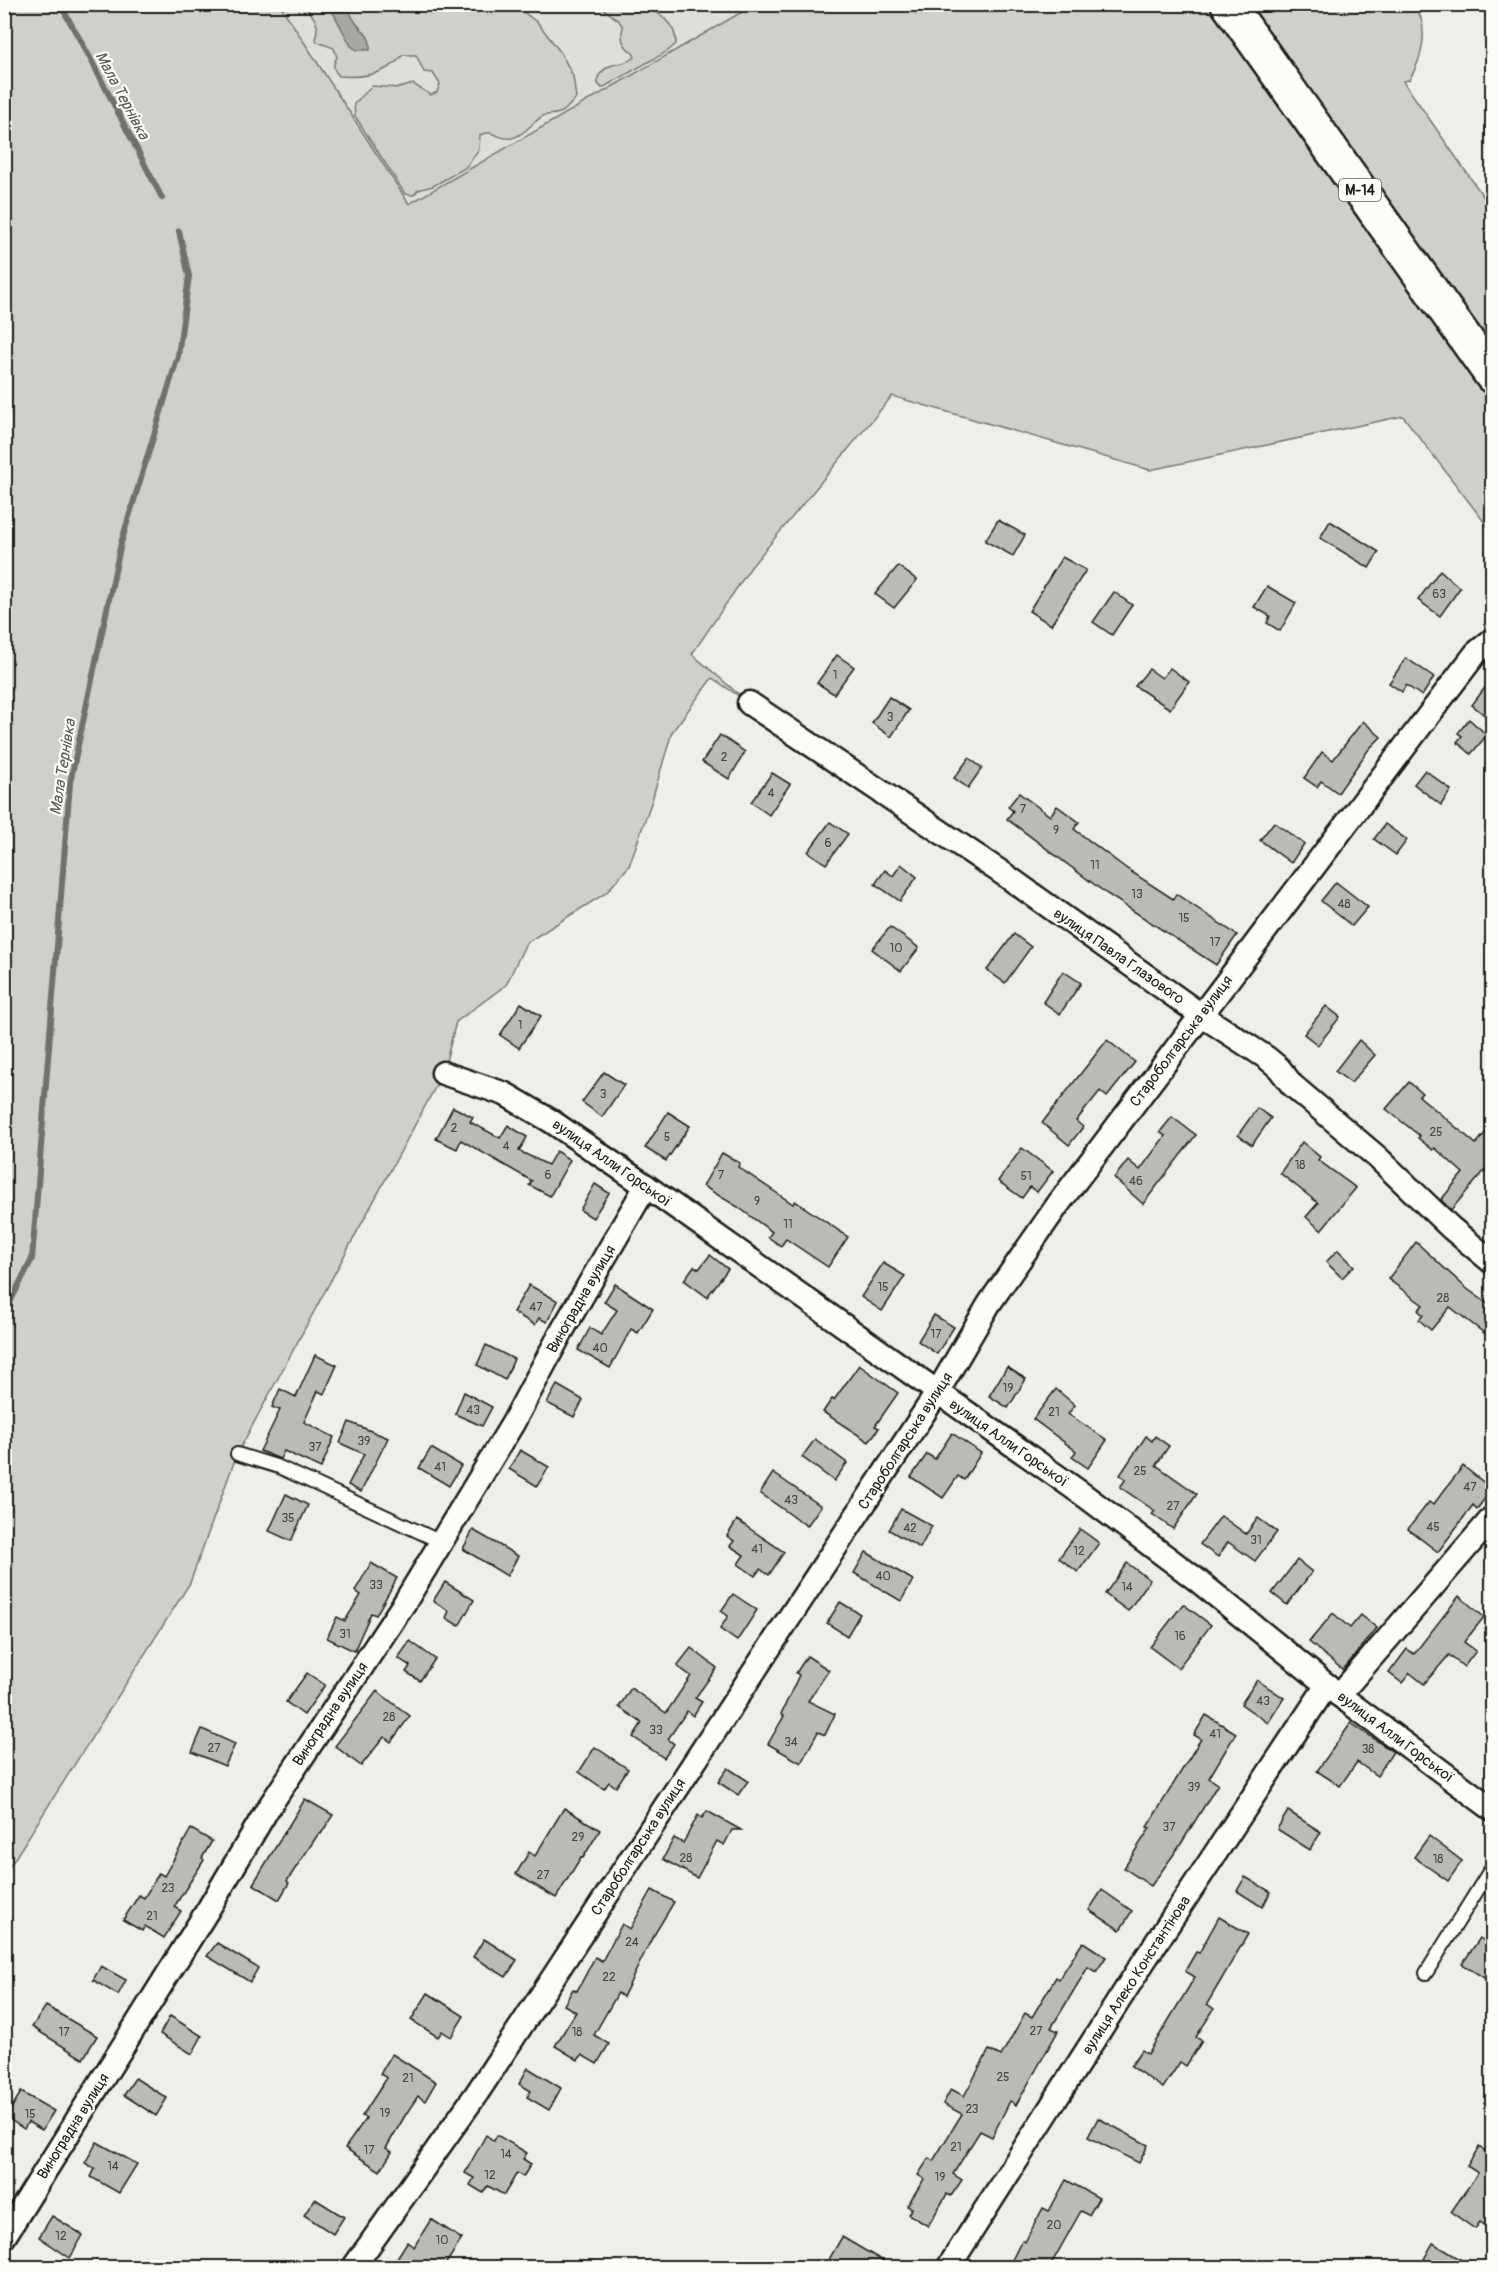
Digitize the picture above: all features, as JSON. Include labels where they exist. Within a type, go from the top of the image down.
[{"type":"highway","name":"М-14","points":[[1228,4],[1492,376]]},
{"type":"street","name":"Староболгарська вулиця","points":[[353,2268],[477,2093],[937,1393],[989,1304],[1052,1212],[1476,653],[1492,640]]},
{"type":"street","name":"вулиця Павла Глазового","points":[[748,704],[1005,875],[1200,1015],[1267,1058],[1279,1068],[1292,1085],[1377,1157],[1451,1228],[1492,1262]]},
{"type":"street","name":"вулиця Алли Горської","points":[[443,1073],[505,1094],[551,1121],[646,1186],[1085,1496],[1197,1580],[1333,1690],[1492,1809]]},
{"type":"street","name":"Виноградна вулиця","points":[[4,2237],[267,1810],[405,1602],[439,1541],[513,1423],[562,1331],[646,1186]]},
{"type":"street","name":"вулиця Алеко Константінова","points":[[948,2268],[1157,1942],[1333,1690],[1492,1518]]},
{"type":"lane","points":[[237,1454],[279,1467],[439,1541]]},
{"type":"lane","points":[[1425,1973],[1492,1867]]},
{"type":"shaded area","points":[[632,4],[658,13],[673,30],[676,44],[668,51],[602,88],[598,84],[598,77],[607,67],[635,57],[623,42],[623,27],[619,21],[599,5]]},
{"type":"shaded area","points":[[1414,4],[1422,22],[1423,42],[1414,71],[1409,80],[1403,81],[1492,209],[1492,363],[1241,5]]},
{"type":"shaded area","points":[[5,5],[280,5],[409,204],[754,5],[1213,5],[1492,396],[1492,532],[1403,416],[1150,470],[892,396],[751,567],[692,654],[749,703],[712,678],[672,732],[629,866],[606,893],[526,943],[506,985],[456,1022],[443,1073],[237,1454],[190,1583],[5,1874]]},
{"type":"shaded area","points":[[280,5],[754,5],[409,204]]},
{"type":"shaded area","points":[[302,5],[514,5],[538,23],[561,53],[573,76],[576,98],[562,112],[543,116],[525,131],[512,138],[503,138],[489,133],[480,135],[479,150],[465,168],[433,186],[418,190],[414,195],[405,194],[355,116],[354,104],[372,86],[399,88],[413,84],[431,95],[437,92],[440,84],[433,73],[424,72],[416,55],[403,55],[390,67],[374,74],[339,76],[334,67],[337,57],[334,48],[317,42],[315,20]]},
{"type":"shaded area","points":[[329,5],[345,5],[368,38],[370,50],[357,50],[351,46]]},
{"type":"building","points":[[998,520],[1025,535],[1013,556],[985,541]]},
{"type":"building","points":[[1330,521],[1379,552],[1369,568],[1320,538]]},
{"type":"building","points":[[1062,557],[1086,570],[1051,625],[1029,611]]},
{"type":"building","points":[[898,566],[917,580],[894,608],[875,594]]},
{"type":"building","points":[[1440,570],[1460,588],[1440,616],[1418,600]]},
{"type":"building","points":[[1267,586],[1296,603],[1280,631],[1267,623],[1270,616],[1254,607]]},
{"type":"building","points":[[1114,592],[1132,605],[1112,635],[1093,622]]},
{"type":"building","points":[[837,655],[854,667],[834,694],[817,683]]},
{"type":"building","points":[[1406,658],[1434,677],[1422,696],[1406,685],[1402,692],[1389,683]]},
{"type":"building","points":[[1170,668],[1189,682],[1170,709],[1135,686],[1149,669],[1162,678]]},
{"type":"building","points":[[1492,678],[1492,721],[1472,705]]},
{"type":"building","points":[[889,697],[909,710],[891,737],[872,723]]},
{"type":"building","points":[[1469,719],[1487,735],[1471,754],[1457,742],[1462,736],[1458,733]]},
{"type":"building","points":[[1363,721],[1381,737],[1369,749],[1338,793],[1321,781],[1317,787],[1304,778],[1322,752],[1333,760]]},
{"type":"building","points":[[720,735],[745,752],[729,779],[702,762]]},
{"type":"building","points":[[969,758],[982,768],[968,788],[954,778]]},
{"type":"building","points":[[1425,770],[1451,790],[1441,805],[1414,784]]},
{"type":"building","points":[[772,773],[790,784],[769,815],[751,802]]},
{"type":"building","points":[[1019,793],[1050,816],[1057,806],[1079,822],[1074,829],[1127,869],[1173,899],[1176,894],[1237,935],[1216,965],[1107,894],[1007,819],[1013,811],[1008,807]]},
{"type":"building","points":[[830,822],[848,834],[826,864],[808,852]]},
{"type":"building","points":[[1274,822],[1304,844],[1291,863],[1260,840]]},
{"type":"building","points":[[1385,824],[1407,840],[1396,855],[1374,839]]},
{"type":"building","points":[[901,864],[917,877],[900,901],[875,884],[885,870],[893,876]]},
{"type":"building","points":[[1336,882],[1368,907],[1352,926],[1321,901]]},
{"type":"building","points":[[890,927],[919,948],[901,971],[872,949]]},
{"type":"building","points":[[1014,934],[1031,947],[1005,983],[987,970]]},
{"type":"building","points":[[1063,971],[1081,983],[1060,1014],[1043,1002]]},
{"type":"building","points":[[521,1003],[541,1016],[519,1048],[500,1035]]},
{"type":"building","points":[[1326,1006],[1340,1017],[1318,1045],[1304,1034]]},
{"type":"building","points":[[1107,1040],[1135,1062],[1107,1097],[1100,1091],[1076,1121],[1083,1127],[1069,1145],[1042,1123]]},
{"type":"building","points":[[1359,1040],[1375,1055],[1351,1083],[1335,1071]]},
{"type":"building","points":[[604,1072],[624,1085],[602,1117],[582,1102]]},
{"type":"building","points":[[1409,1082],[1422,1093],[1419,1096],[1476,1144],[1492,1125],[1492,1162],[1451,1210],[1441,1200],[1463,1173],[1435,1148],[1433,1150],[1418,1138],[1420,1136],[1386,1109]]},
{"type":"building","points":[[453,1107],[473,1117],[470,1122],[500,1138],[508,1125],[527,1137],[519,1151],[548,1165],[556,1151],[570,1160],[550,1196],[529,1185],[532,1181],[461,1140],[457,1149],[436,1139]]},
{"type":"building","points":[[1257,1108],[1271,1118],[1252,1145],[1238,1135]]},
{"type":"building","points":[[668,1112],[690,1126],[666,1161],[645,1148]]},
{"type":"building","points":[[1172,1117],[1196,1135],[1143,1204],[1114,1178],[1128,1160],[1140,1170],[1165,1136],[1160,1132]]},
{"type":"building","points":[[1302,1142],[1320,1157],[1318,1160],[1356,1188],[1321,1230],[1306,1217],[1318,1203],[1280,1173]]},
{"type":"building","points":[[1022,1148],[1053,1171],[1037,1192],[1030,1187],[1022,1198],[998,1181]]},
{"type":"building","points":[[722,1153],[740,1163],[738,1167],[793,1204],[795,1201],[848,1237],[828,1267],[786,1239],[781,1246],[768,1237],[772,1232],[738,1207],[703,1186]]},
{"type":"building","points":[[595,1184],[609,1193],[593,1218],[580,1210]]},
{"type":"building","points":[[1416,1242],[1466,1288],[1492,1307],[1492,1339],[1450,1307],[1431,1330],[1419,1320],[1423,1315],[1418,1310],[1423,1305],[1388,1279]]},
{"type":"building","points":[[1338,1250],[1354,1266],[1342,1278],[1326,1262]]},
{"type":"building","points":[[710,1255],[728,1269],[707,1297],[684,1280],[694,1266],[699,1269]]},
{"type":"building","points":[[883,1263],[905,1276],[882,1311],[861,1297]]},
{"type":"building","points":[[615,1284],[653,1309],[638,1333],[631,1329],[610,1368],[578,1350],[590,1328],[601,1335],[617,1310],[604,1302]]},
{"type":"building","points":[[529,1285],[558,1301],[547,1322],[539,1318],[535,1325],[513,1312]]},
{"type":"building","points":[[934,1315],[954,1327],[937,1354],[918,1341]]},
{"type":"building","points":[[486,1345],[514,1359],[505,1380],[477,1365]]},
{"type":"building","points":[[315,1355],[337,1365],[324,1394],[318,1391],[304,1422],[334,1437],[321,1468],[284,1451],[280,1459],[260,1451],[280,1410],[272,1407],[280,1389],[296,1397]]},
{"type":"building","points":[[859,1365],[898,1393],[875,1426],[879,1428],[869,1442],[823,1412]]},
{"type":"building","points":[[1007,1367],[1026,1379],[1008,1408],[989,1396]]},
{"type":"building","points":[[557,1385],[583,1400],[574,1417],[547,1403]]},
{"type":"building","points":[[1056,1389],[1075,1405],[1068,1414],[1107,1440],[1088,1468],[1072,1457],[1076,1451],[1033,1419]]},
{"type":"building","points":[[464,1392],[492,1407],[482,1426],[455,1414]]},
{"type":"building","points":[[349,1422],[388,1438],[361,1492],[348,1485],[364,1454],[340,1443]]},
{"type":"building","points":[[952,1433],[981,1453],[964,1480],[958,1476],[943,1498],[911,1477],[927,1454],[935,1459]]},
{"type":"building","points":[[1146,1436],[1152,1441],[1155,1436],[1169,1446],[1156,1465],[1197,1494],[1173,1529],[1152,1514],[1155,1511],[1120,1487],[1126,1479],[1120,1475]]},
{"type":"building","points":[[815,1439],[847,1463],[834,1481],[802,1457]]},
{"type":"building","points":[[431,1448],[461,1466],[449,1486],[419,1468]]},
{"type":"building","points":[[520,1450],[549,1467],[537,1486],[509,1469]]},
{"type":"building","points":[[1463,1466],[1492,1489],[1477,1509],[1473,1505],[1438,1552],[1408,1529],[1429,1502],[1433,1505]]},
{"type":"building","points":[[773,1473],[821,1506],[807,1526],[760,1493]]},
{"type":"building","points":[[286,1494],[308,1505],[291,1541],[269,1531]]},
{"type":"building","points":[[901,1509],[932,1526],[920,1548],[889,1530]]},
{"type":"building","points":[[1221,1516],[1246,1534],[1258,1518],[1277,1532],[1255,1561],[1228,1542],[1218,1557],[1200,1544]]},
{"type":"building","points":[[737,1520],[784,1552],[769,1575],[760,1569],[755,1576],[738,1564],[744,1555],[730,1546],[734,1541],[727,1536]]},
{"type":"building","points":[[1080,1529],[1099,1543],[1078,1572],[1059,1558]]},
{"type":"building","points":[[473,1530],[518,1556],[507,1576],[463,1549]]},
{"type":"building","points":[[866,1552],[913,1580],[901,1601],[854,1573]]},
{"type":"building","points":[[1297,1560],[1312,1572],[1287,1605],[1272,1593]]},
{"type":"building","points":[[371,1563],[397,1578],[376,1615],[371,1613],[354,1651],[327,1638],[337,1617],[345,1621],[361,1595],[355,1591]]},
{"type":"building","points":[[1127,1563],[1150,1580],[1128,1611],[1105,1594]]},
{"type":"building","points":[[445,1582],[474,1600],[459,1626],[446,1618],[449,1611],[433,1601]]},
{"type":"building","points":[[733,1594],[757,1610],[737,1641],[720,1629],[728,1616],[721,1611]]},
{"type":"building","points":[[1459,1596],[1484,1617],[1464,1642],[1476,1651],[1464,1667],[1449,1655],[1424,1684],[1410,1673],[1402,1683],[1389,1673],[1407,1649],[1414,1654]]},
{"type":"building","points":[[840,1602],[860,1614],[847,1636],[827,1623]]},
{"type":"building","points":[[1183,1604],[1211,1625],[1178,1668],[1150,1647]]},
{"type":"building","points":[[1333,1613],[1350,1628],[1361,1615],[1377,1628],[1343,1670],[1309,1642]]},
{"type":"building","points":[[410,1641],[435,1659],[420,1681],[406,1672],[410,1666],[398,1658]]},
{"type":"building","points":[[691,1648],[717,1668],[695,1698],[702,1702],[693,1716],[687,1711],[668,1739],[674,1744],[664,1758],[633,1737],[642,1723],[619,1707],[631,1688],[666,1713],[691,1676],[677,1666]]},
{"type":"building","points":[[807,1656],[829,1670],[808,1701],[835,1714],[825,1735],[818,1732],[801,1763],[768,1744],[784,1716],[781,1714],[799,1675],[796,1673]]},
{"type":"building","points":[[307,1673],[325,1685],[304,1715],[286,1702]]},
{"type":"building","points":[[1257,1680],[1284,1698],[1268,1723],[1241,1704]]},
{"type":"building","points":[[377,1691],[410,1716],[391,1742],[384,1737],[361,1766],[335,1746]]},
{"type":"building","points":[[1206,1715],[1236,1733],[1209,1778],[1218,1784],[1179,1847],[1151,1886],[1124,1868],[1150,1828],[1147,1827],[1201,1739],[1194,1735]]},
{"type":"building","points":[[1351,1723],[1393,1752],[1377,1776],[1357,1762],[1340,1786],[1317,1771]]},
{"type":"building","points":[[202,1729],[235,1744],[225,1766],[192,1752]]},
{"type":"building","points":[[595,1747],[628,1769],[616,1787],[609,1782],[604,1789],[579,1772]]},
{"type":"building","points":[[728,1768],[748,1781],[738,1795],[718,1782]]},
{"type":"building","points":[[305,1799],[333,1815],[287,1881],[289,1883],[279,1900],[253,1884]]},
{"type":"building","points":[[564,1808],[600,1830],[556,1898],[516,1874],[529,1852],[535,1856]]},
{"type":"building","points":[[707,1811],[741,1830],[732,1830],[724,1845],[717,1841],[697,1878],[663,1859],[674,1838],[683,1843],[698,1815],[702,1818]]},
{"type":"building","points":[[1288,1811],[1321,1832],[1310,1850],[1277,1829]]},
{"type":"building","points":[[191,1829],[212,1841],[202,1858],[204,1860],[174,1907],[181,1911],[164,1938],[145,1926],[142,1931],[123,1920],[139,1895],[144,1898],[159,1873],[164,1876]]},
{"type":"building","points":[[1429,1836],[1462,1861],[1448,1881],[1414,1857]]},
{"type":"building","points":[[1245,1877],[1271,1892],[1262,1907],[1237,1891]]},
{"type":"building","points":[[652,1890],[674,1902],[651,1940],[623,1997],[618,1993],[594,2035],[609,2044],[597,2064],[582,2055],[578,2060],[555,2046],[576,2012],[564,2005],[573,1989],[577,1991],[595,1957],[602,1961],[622,1924],[630,1929]]},
{"type":"building","points":[[1102,1890],[1132,1911],[1120,1930],[1089,1910]]},
{"type":"building","points":[[1219,1917],[1248,1934],[1207,2004],[1214,2009],[1196,2037],[1202,2041],[1186,2066],[1180,2062],[1163,2088],[1131,2066],[1142,2050],[1148,2054],[1195,1977],[1185,1971],[1196,1952],[1199,1953]]},
{"type":"building","points":[[1480,1938],[1492,1946],[1492,1983],[1462,1964]]},
{"type":"building","points":[[484,1939],[517,1960],[506,1977],[473,1957]]},
{"type":"building","points":[[1083,1942],[1106,1957],[1096,1972],[1088,1967],[1051,2028],[1058,2031],[1016,2105],[1010,2101],[992,2137],[980,2131],[953,2174],[962,2180],[951,2196],[947,2194],[928,2226],[908,2214],[912,2208],[907,2206],[924,2179],[918,2175],[929,2158],[933,2161],[962,2114],[943,2104],[951,2089],[964,2096],[989,2050],[1001,2056],[1025,2013],[1032,2017],[1056,1977],[1059,1979]]},
{"type":"building","points":[[217,1943],[258,1968],[250,1982],[207,1956]]},
{"type":"building","points":[[101,1966],[126,1980],[118,1995],[93,1980]]},
{"type":"building","points":[[428,1993],[464,2016],[451,2037],[442,2031],[438,2037],[411,2020]]},
{"type":"building","points":[[46,2006],[97,2036],[83,2059],[32,2027]]},
{"type":"building","points":[[170,2016],[202,2036],[192,2054],[160,2034]]},
{"type":"building","points":[[392,2054],[436,2082],[425,2101],[418,2096],[406,2114],[386,2148],[392,2152],[380,2171],[345,2148],[366,2118],[362,2116],[387,2078],[380,2074]]},
{"type":"building","points":[[528,2068],[561,2088],[549,2110],[527,2097],[531,2091],[519,2084]]},
{"type":"building","points":[[135,2078],[167,2098],[156,2116],[124,2095]]},
{"type":"building","points":[[21,2092],[54,2111],[42,2130],[28,2122],[24,2129],[6,2117]]},
{"type":"building","points":[[1098,2118],[1148,2145],[1139,2163],[1088,2137]]},
{"type":"building","points":[[486,2135],[494,2141],[497,2135],[527,2153],[523,2159],[531,2164],[523,2177],[517,2173],[504,2195],[488,2186],[483,2193],[470,2185],[474,2178],[465,2173]]},
{"type":"building","points":[[97,2142],[137,2164],[119,2193],[91,2177],[95,2169],[85,2163]]},
{"type":"building","points":[[1479,2147],[1490,2155],[1492,2152],[1492,2216],[1486,2226],[1480,2222],[1475,2229],[1451,2212],[1478,2173],[1467,2166]]},
{"type":"building","points":[[1066,2180],[1099,2198],[1089,2215],[1081,2211],[1049,2268],[1027,2268],[1012,2260],[1022,2240],[1025,2242],[1043,2208],[1049,2211]]},
{"type":"building","points":[[315,2199],[344,2217],[333,2234],[304,2215]]},
{"type":"building","points":[[52,2216],[83,2235],[70,2258],[39,2237]]},
{"type":"building","points":[[431,2219],[462,2239],[443,2268],[406,2268],[395,2261],[407,2242],[414,2247]]},
{"type":"building","points":[[842,2237],[895,2268],[839,2268],[828,2261]]},
{"type":"building","points":[[1433,2243],[1475,2268],[1439,2268],[1424,2259]]},
{"type":"waterway","name":"Мала Тернівка","points":[[60,4],[162,198]]},
{"type":"waterway","name":"Мала Тернівка","points":[[4,1314],[32,1259],[70,783],[121,543],[178,356],[189,276],[179,231]]}]
